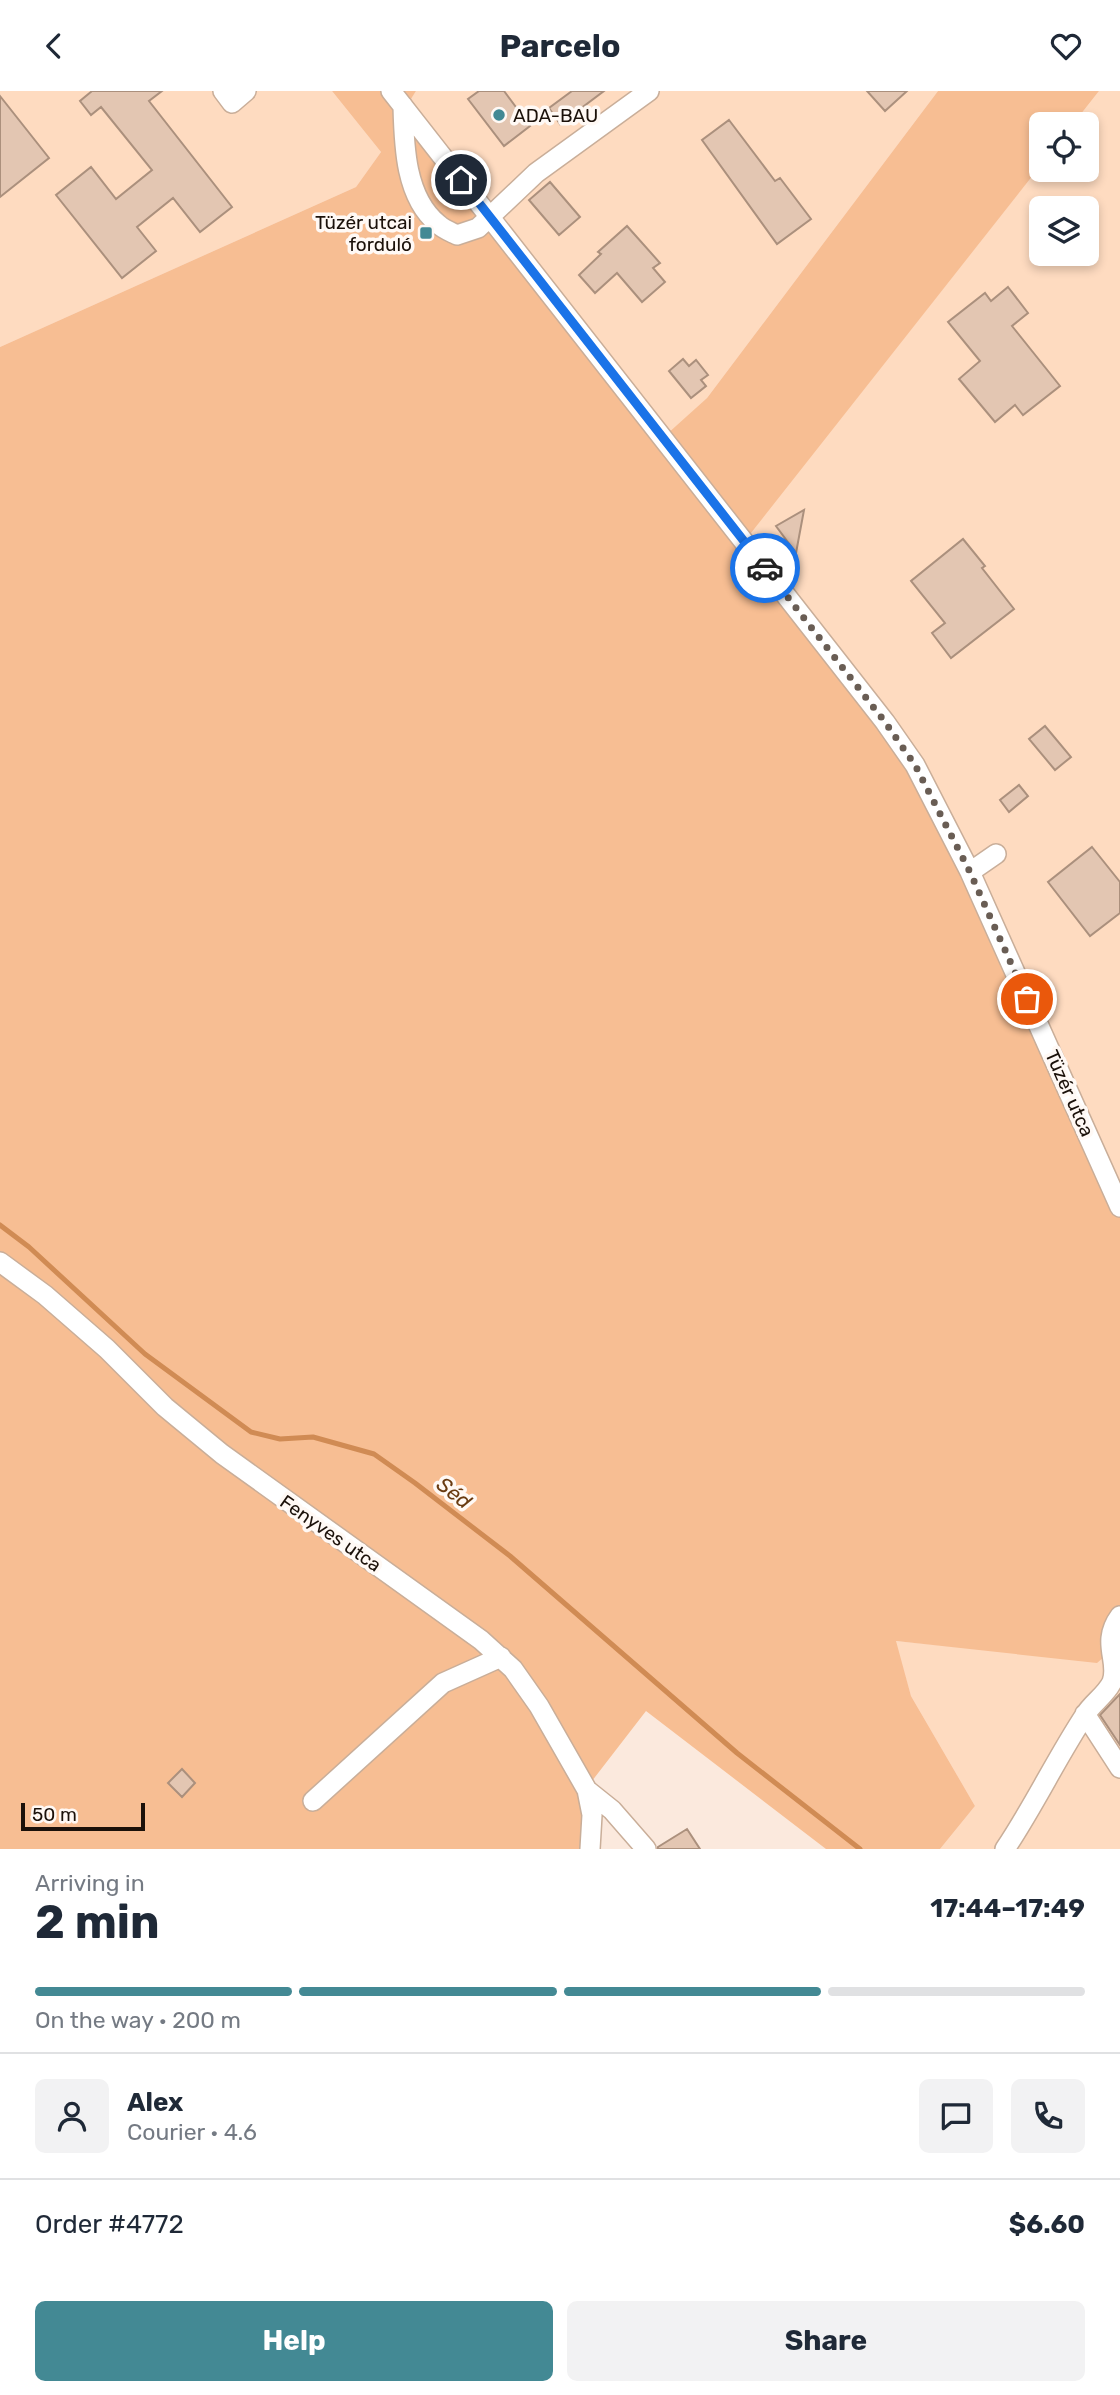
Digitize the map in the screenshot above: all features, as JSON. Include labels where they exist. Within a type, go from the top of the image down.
[{"type":"street","points":[[223,91],[232,103],[246,91]]},
{"type":"street","points":[[397,99],[410,178],[425,210],[438,225],[457,235],[478,228],[536,173],[649,91]]},
{"type":"street","name":"Tüzér utca","points":[[397,99],[885,722],[915,765],[970,872],[1120,1207]]},
{"type":"street","points":[[970,872],[996,854]]},
{"type":"street","name":"Fenyves utca","points":[[0,1262],[45,1295],[107,1349],[165,1407],[222,1454],[501,1657],[513,1669],[538,1706],[587,1790],[592,1815],[590,1849]]},
{"type":"street","points":[[1005,1849],[1085,1714],[1114,1680],[1115,1667],[1110,1649],[1115,1623],[1120,1616]]},
{"type":"street","points":[[313,1801],[443,1683],[501,1657]]},
{"type":"street","points":[[1085,1714],[1120,1768]]},
{"type":"street","points":[[587,1790],[612,1810],[646,1849]]},
{"type":"shaded area","points":[[0,91],[332,91],[381,152],[356,187],[0,347]]},
{"type":"shaded area","points":[[332,91],[416,91],[406,107],[666,435],[707,398],[938,91],[1099,91],[1082,112],[1029,112],[1029,180],[747,538],[891,721],[1120,1204],[1120,1643],[1097,1663],[896,1641],[911,1696],[975,1806],[940,1849],[826,1849],[646,1711],[585,1790],[588,1849],[0,1849],[0,347],[356,187],[381,152]]},
{"type":"shaded area","points":[[416,91],[938,91],[707,398],[666,436],[406,107]]},
{"type":"shaded area","points":[[1099,91],[1120,91],[1120,1204],[746,538],[1029,180],[1099,182],[1099,112],[1082,112]]},
{"type":"shaded area","points":[[895,1641],[991,1650],[1120,1643],[1120,1849],[940,1849],[975,1806],[911,1696]]},
{"type":"building","points":[[92,91],[162,91],[149,101],[232,207],[200,232],[173,198],[137,227],[156,251],[122,278],[56,195],[91,167],[116,199],[152,170],[101,107],[91,115],[80,101]]},
{"type":"building","points":[[479,91],[504,91],[530,126],[504,146],[468,99]]},
{"type":"building","points":[[572,91],[604,91],[560,124],[549,108]]},
{"type":"building","points":[[867,91],[907,91],[885,111]]},
{"type":"building","points":[[0,96],[49,158],[0,197]]},
{"type":"building","points":[[729,120],[775,181],[780,178],[811,219],[777,244],[702,140]]},
{"type":"building","points":[[550,182],[580,217],[559,235],[529,200]]},
{"type":"building","points":[[627,226],[660,263],[653,268],[665,282],[642,302],[617,273],[595,293],[579,275],[601,254],[598,252]]},
{"type":"building","points":[[1008,287],[1028,313],[1012,326],[1060,386],[1023,415],[1015,405],[995,422],[959,379],[980,361],[948,322],[985,293],[991,301]]},
{"type":"building","points":[[683,359],[689,366],[696,360],[708,375],[701,380],[706,386],[691,398],[669,371]]},
{"type":"building","points":[[804,510],[796,553],[776,526]]},
{"type":"building","points":[[963,539],[1014,609],[951,658],[932,633],[945,623],[911,581]]},
{"type":"building","points":[[1045,726],[1071,757],[1055,770],[1029,739]]},
{"type":"building","points":[[1019,785],[1028,796],[1009,812],[1000,800]]},
{"type":"building","points":[[1092,847],[1120,882],[1120,913],[1090,936],[1048,882]]},
{"type":"building","points":[[1120,1694],[1120,1745],[1100,1715]]},
{"type":"building","points":[[182,1769],[195,1783],[182,1797],[168,1783]]},
{"type":"building","points":[[687,1829],[700,1849],[658,1849],[658,1847]]},
{"type":"waterway","name":"Séd","points":[[0,1225],[29,1247],[145,1354],[251,1432],[280,1439],[313,1437],[374,1454],[415,1483],[510,1556],[737,1753],[860,1849]]},
{"type":"way so far","points":[[765,568],[885,722],[915,765],[970,872],[1027,999]]},
{"type":"place","name":"ADA-BAU","points":[[499,115]]},
{"type":"place","name":"Tüzér utcai forduló","points":[[426,233]]},
{"type":"route","points":[[461,180],[765,568]]}]
